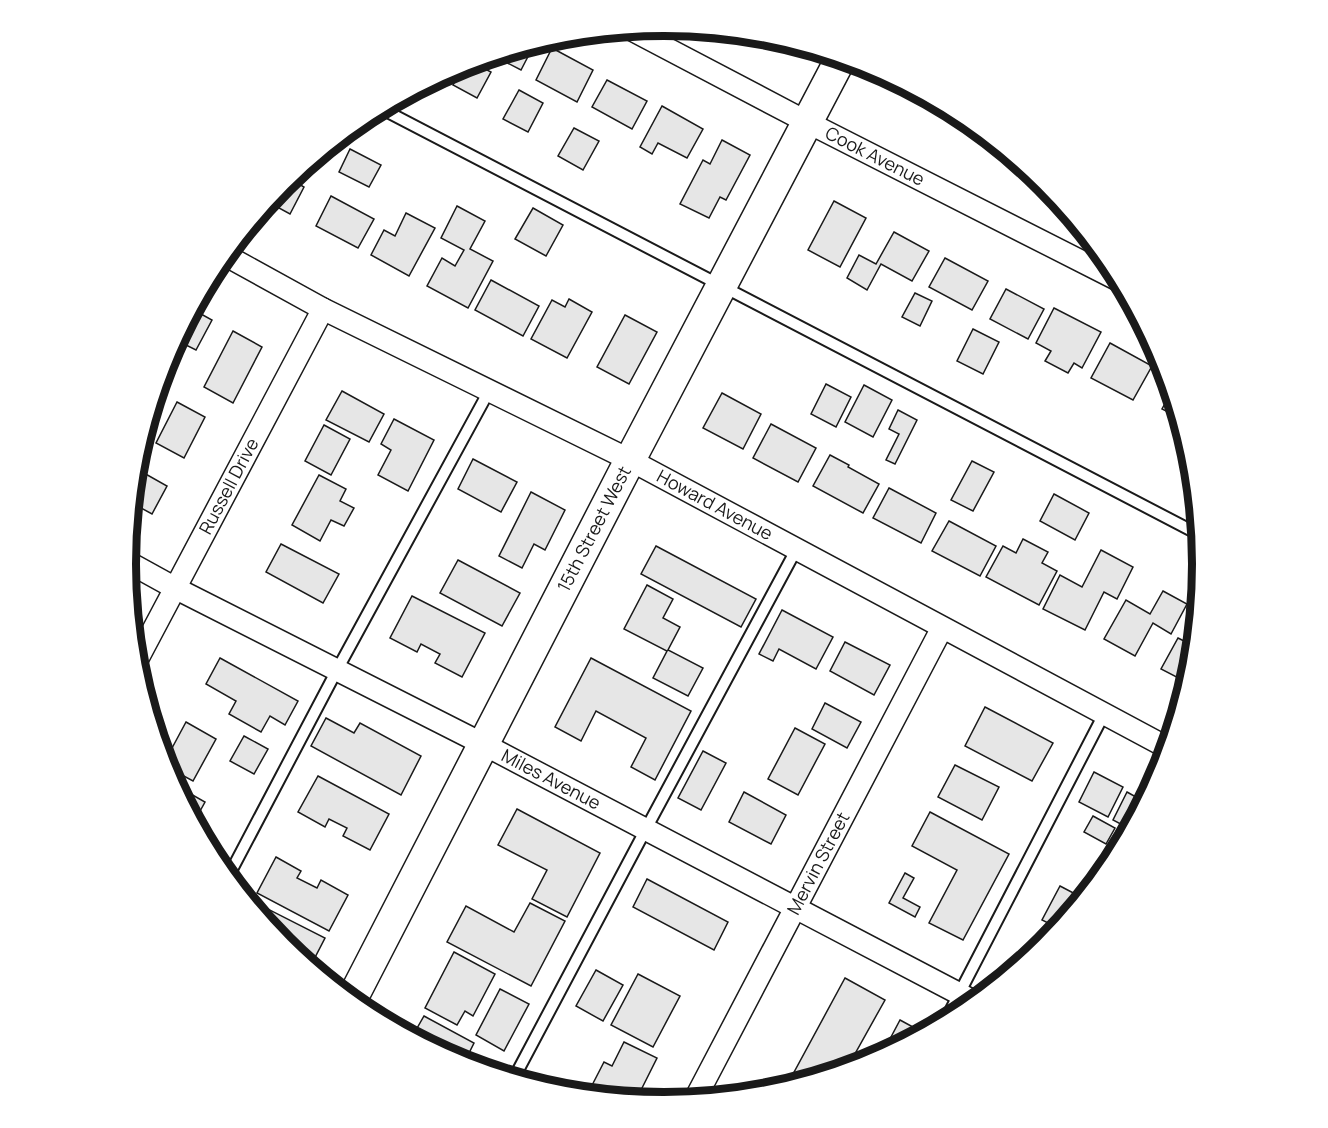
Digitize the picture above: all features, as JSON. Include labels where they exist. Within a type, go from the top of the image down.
[{"type":"street","name":"Cook Avenue","points":[[644,37],[807,123],[1104,273]]},
{"type":"street","name":"15th Street West","points":[[356,992],[630,460],[837,65]]},
{"type":"street","name":"Howard Avenue","points":[[233,260],[323,309],[630,460],[1160,744]]},
{"type":"street","name":"Russell Drive","points":[[143,648],[323,309]]},
{"type":"street","name":"Miles Avenue","points":[[136,567],[483,744],[965,997]]},
{"type":"street","name":"Mervin Street","points":[[699,1091],[942,628]]},
{"type":"lane","points":[[390,113],[1191,531]]},
{"type":"lane","points":[[233,868],[337,670],[489,391]]},
{"type":"lane","points":[[518,1071],[796,550]]},
{"type":"lane","points":[[969,995],[1104,714]]},
{"type":"building","points":[[552,48],[593,70],[577,102],[536,80]]},
{"type":"building","points":[[530,53],[521,70],[504,61]]},
{"type":"building","points":[[483,68],[491,72],[477,98],[453,85],[457,78]]},
{"type":"building","points":[[607,80],[647,101],[632,129],[592,107]]},
{"type":"building","points":[[519,90],[543,103],[528,132],[503,119]]},
{"type":"building","points":[[662,106],[703,129],[687,158],[658,143],[652,154],[640,147]]},
{"type":"building","points":[[574,128],[599,141],[583,170],[558,156]]},
{"type":"building","points":[[722,140],[750,155],[726,200],[720,197],[709,218],[680,204],[703,160],[710,164]]},
{"type":"building","points":[[350,149],[381,165],[369,187],[339,172]]},
{"type":"building","points":[[299,184],[304,187],[290,214],[276,206]]},
{"type":"building","points":[[331,196],[374,219],[358,248],[316,226]]},
{"type":"building","points":[[834,201],[866,218],[840,267],[808,250]]},
{"type":"building","points":[[457,206],[485,221],[470,249],[493,261],[468,308],[427,286],[442,258],[455,266],[464,250],[441,238]]},
{"type":"building","points":[[533,208],[563,225],[546,256],[515,239]]},
{"type":"building","points":[[406,213],[435,228],[409,276],[371,255],[384,230],[395,236]]},
{"type":"building","points":[[894,232],[929,251],[912,281],[881,264],[867,290],[847,278],[859,255],[876,264]]},
{"type":"building","points":[[945,258],[988,281],[972,310],[929,287]]},
{"type":"building","points":[[491,280],[539,306],[523,336],[475,310]]},
{"type":"building","points":[[1006,289],[1044,309],[1028,339],[990,319]]},
{"type":"building","points":[[915,293],[932,301],[920,326],[902,317]]},
{"type":"building","points":[[569,299],[592,312],[567,358],[531,339],[552,300],[565,307]]},
{"type":"building","points":[[1054,308],[1101,332],[1082,368],[1074,363],[1068,373],[1045,361],[1051,351],[1036,343]]},
{"type":"building","points":[[200,313],[212,320],[196,350],[184,344]]},
{"type":"building","points":[[625,315],[657,332],[629,384],[597,367]]},
{"type":"building","points":[[973,329],[999,342],[983,374],[957,361]]},
{"type":"building","points":[[233,331],[262,347],[233,403],[204,387]]},
{"type":"building","points":[[1110,343],[1152,366],[1133,400],[1091,378]]},
{"type":"building","points":[[826,384],[851,397],[836,427],[811,414]]},
{"type":"building","points":[[864,385],[892,400],[873,437],[845,422]]},
{"type":"building","points":[[342,391],[384,414],[369,442],[326,420]]},
{"type":"building","points":[[722,393],[761,414],[743,449],[703,428]]},
{"type":"building","points":[[1166,401],[1170,413],[1162,409]]},
{"type":"building","points":[[177,402],[205,417],[184,458],[156,443]]},
{"type":"building","points":[[898,410],[917,420],[895,464],[886,460],[899,434],[889,429]]},
{"type":"building","points":[[394,419],[434,440],[408,491],[378,475],[391,450],[381,444]]},
{"type":"building","points":[[771,424],[816,448],[798,482],[753,458]]},
{"type":"building","points":[[324,425],[350,439],[331,475],[305,461]]},
{"type":"building","points":[[830,455],[879,484],[863,513],[813,486]]},
{"type":"building","points":[[473,459],[517,482],[501,512],[458,489]]},
{"type":"building","points":[[972,461],[994,472],[973,511],[951,500]]},
{"type":"building","points":[[144,473],[167,486],[152,514],[140,507]]},
{"type":"building","points":[[319,475],[346,489],[340,501],[354,508],[344,526],[331,520],[320,541],[292,525]]},
{"type":"building","points":[[889,488],[936,513],[921,543],[873,518]]},
{"type":"building","points":[[531,492],[565,510],[545,550],[534,544],[522,568],[499,556]]},
{"type":"building","points":[[1054,494],[1089,513],[1075,540],[1040,521]]},
{"type":"building","points":[[949,521],[996,546],[980,576],[932,551]]},
{"type":"building","points":[[1023,539],[1048,552],[1042,563],[1057,571],[1039,605],[986,577],[1003,546],[1016,553]]},
{"type":"building","points":[[281,544],[339,574],[323,603],[266,572]]},
{"type":"building","points":[[656,546],[756,599],[741,627],[641,574]]},
{"type":"building","points":[[1101,550],[1133,567],[1117,599],[1104,592],[1085,630],[1043,609],[1060,575],[1082,587]]},
{"type":"building","points":[[458,560],[520,593],[502,626],[440,593]]},
{"type":"building","points":[[647,585],[673,599],[663,618],[680,627],[668,650],[703,668],[688,696],[653,678],[667,651],[624,629]]},
{"type":"building","points":[[1163,591],[1187,604],[1171,634],[1153,623],[1135,656],[1104,639],[1126,600],[1150,614]]},
{"type":"building","points":[[412,596],[485,633],[462,677],[435,663],[440,654],[421,644],[417,652],[390,638]]},
{"type":"building","points":[[782,610],[833,637],[816,669],[779,649],[773,661],[759,654]]},
{"type":"building","points":[[1178,638],[1186,642],[1179,678],[1161,669]]},
{"type":"building","points":[[845,642],[890,665],[874,695],[830,671]]},
{"type":"building","points":[[220,658],[298,701],[285,725],[270,716],[261,732],[229,714],[236,701],[206,684]]},
{"type":"building","points":[[591,658],[691,711],[655,780],[631,767],[646,738],[596,711],[581,741],[555,727]]},
{"type":"building","points":[[825,703],[861,722],[847,748],[812,729]]},
{"type":"building","points":[[985,707],[1053,743],[1032,781],[965,746]]},
{"type":"building","points":[[326,718],[354,733],[360,723],[421,756],[401,795],[311,746]]},
{"type":"building","points":[[186,722],[216,739],[193,781],[179,774],[170,751]]},
{"type":"building","points":[[795,728],[825,744],[798,795],[768,779]]},
{"type":"building","points":[[244,736],[268,749],[254,774],[230,761]]},
{"type":"building","points":[[703,751],[726,763],[701,810],[678,798]]},
{"type":"building","points":[[955,765],[999,787],[982,820],[938,797]]},
{"type":"building","points":[[1094,772],[1123,787],[1108,817],[1079,802]]},
{"type":"building","points":[[318,776],[389,814],[370,850],[343,836],[347,828],[329,819],[325,827],[298,812]]},
{"type":"building","points":[[187,792],[205,802],[199,813]]},
{"type":"building","points":[[744,792],[786,815],[771,844],[729,822]]},
{"type":"building","points":[[1127,792],[1138,798],[1123,825],[1113,820]]},
{"type":"building","points":[[517,809],[600,853],[567,917],[532,899],[547,870],[498,845]]},
{"type":"building","points":[[930,812],[1009,854],[963,940],[929,923],[957,870],[912,846]]},
{"type":"building","points":[[1093,816],[1115,828],[1106,844],[1084,832]]},
{"type":"building","points":[[276,857],[301,871],[297,878],[317,888],[321,880],[348,895],[329,931],[257,893]]},
{"type":"building","points":[[905,873],[914,878],[903,898],[920,907],[915,917],[889,903]]},
{"type":"building","points":[[647,879],[728,922],[714,950],[633,907]]},
{"type":"building","points":[[1060,886],[1076,894],[1050,924],[1042,920]]},
{"type":"building","points":[[530,903],[565,921],[531,986],[447,942],[466,906],[514,932]]},
{"type":"building","points":[[262,906],[325,938],[314,959]]},
{"type":"building","points":[[454,952],[495,974],[473,1016],[465,1011],[457,1025],[425,1008]]},
{"type":"building","points":[[596,970],[623,985],[603,1021],[576,1006]]},
{"type":"building","points":[[638,974],[680,996],[653,1047],[611,1025]]},
{"type":"building","points":[[845,978],[885,1000],[853,1057],[792,1076]]},
{"type":"building","points":[[500,989],[529,1004],[504,1051],[476,1035]]},
{"type":"building","points":[[424,1016],[474,1043],[468,1054],[416,1030]]},
{"type":"building","points":[[900,1020],[915,1028],[898,1038],[888,1042]]},
{"type":"building","points":[[624,1042],[657,1058],[640,1091],[591,1086],[604,1062],[612,1066]]}]
